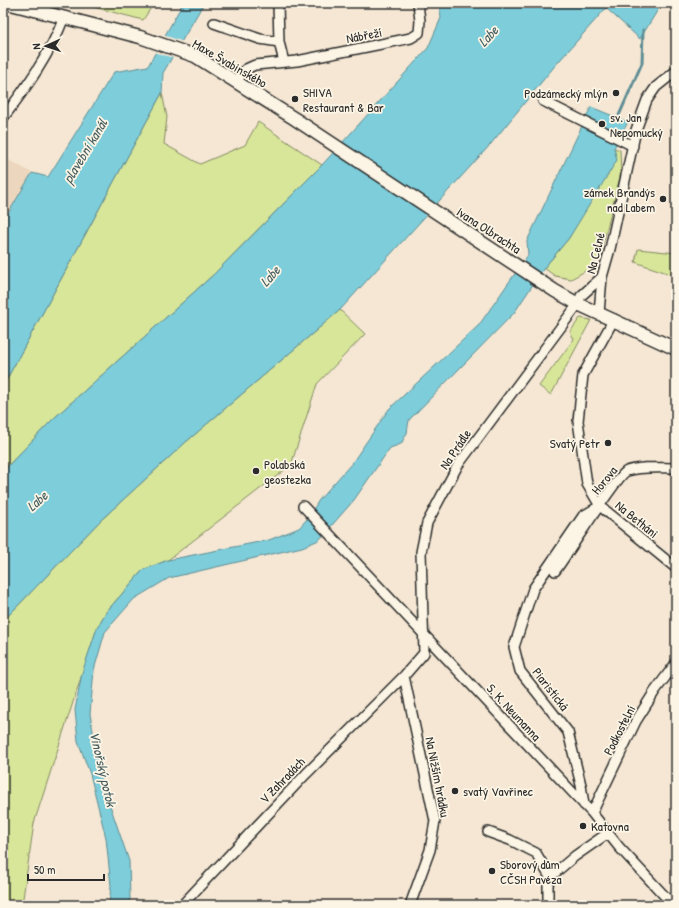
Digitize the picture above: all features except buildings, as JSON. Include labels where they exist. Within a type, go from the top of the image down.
[{"type":"main road","name":"Maxe Švabinského","points":[[7,3],[145,39],[188,53],[236,81],[295,119]]},
{"type":"main road","name":"Ivana Olbrachta","points":[[295,119],[545,284],[578,304],[614,319],[676,349]]},
{"type":"street","points":[[278,3],[279,42],[284,62]]},
{"type":"street","name":"Nábřeží","points":[[236,81],[249,67],[284,62],[411,38],[419,32],[420,21],[418,3]]},
{"type":"street","points":[[3,118],[20,96],[47,52],[64,17]]},
{"type":"street","points":[[214,23],[260,39],[279,42]]},
{"type":"street","name":"Na Celné","points":[[599,313],[602,276],[610,249],[636,130],[647,100],[656,88],[676,71]]},
{"type":"street","points":[[543,101],[633,146]]},
{"type":"street","name":"Na Prádle","points":[[425,634],[421,552],[427,523],[458,465],[578,304],[581,296],[602,276]]},
{"type":"street","points":[[600,506],[587,484],[578,421],[583,375],[614,319]]},
{"type":"street","name":"Horova","points":[[556,571],[625,472],[647,468],[676,468]]},
{"type":"street","name":"S. K. Neumanna","points":[[302,506],[425,634],[446,659],[592,813],[608,833],[673,905]]},
{"type":"street","name":"Na Betháni","points":[[600,506],[676,568]]},
{"type":"street","name":"Piaristická","points":[[584,805],[581,785],[568,732],[520,671],[514,647],[533,589],[583,516],[600,506]]},
{"type":"street","points":[[404,676],[424,653],[425,634]]},
{"type":"street","name":"Podkostelní","points":[[592,813],[636,721],[655,690],[676,663]]},
{"type":"street","name":"V Zahradách","points":[[182,905],[306,774],[404,676]]},
{"type":"street","name":"Na Nižším hrádku","points":[[404,676],[435,821],[430,850],[410,905]]},
{"type":"street","points":[[488,832],[510,840],[536,853],[550,876]]},
{"type":"street","points":[[548,905],[548,885],[550,876],[608,833]]},
{"type":"shaded area","points":[[3,157],[32,173],[3,222]]},
{"type":"green space","points":[[78,3],[154,3],[143,20]]},
{"type":"green space","points":[[162,93],[167,117],[164,144],[200,164],[245,145],[258,122],[322,165],[213,275],[53,419],[3,471],[3,386]]},
{"type":"green space","points":[[614,148],[620,150],[621,173],[600,256],[589,269],[571,279],[555,276],[544,268],[569,238]]},
{"type":"green space","points":[[638,249],[676,253],[676,276],[635,262]]},
{"type":"green space","points":[[340,310],[365,334],[317,384],[291,465],[168,560],[143,570],[106,612],[97,628],[34,823],[22,905],[3,905],[3,621],[101,520],[186,442]]},
{"type":"green space","points":[[580,318],[591,320],[551,395],[539,386],[574,339],[570,332]]},
{"type":"water","name":"plavební kanál","points":[[183,3],[204,3],[163,73],[162,93],[3,386],[3,222],[32,173],[48,177],[114,72],[148,66]]},
{"type":"water","name":"Labe","points":[[439,3],[662,3],[640,39],[606,8],[553,68],[490,145],[340,310],[186,442],[101,520],[3,621],[3,471],[53,419],[213,275],[322,165],[428,48],[441,18]]},
{"type":"water","points":[[591,107],[628,122],[614,148],[617,160],[569,238],[544,268],[514,313],[409,420],[407,433],[401,444],[390,448],[354,500],[319,540],[302,547],[169,578],[134,599],[105,632],[94,670],[90,714],[102,782],[129,861],[130,899],[128,905],[109,905],[111,886],[106,838],[90,774],[78,741],[75,710],[82,673],[97,628],[106,612],[143,570],[168,560],[269,540],[299,528],[308,518],[319,500],[352,463],[389,409],[479,325],[528,255],[527,241]]},
{"type":"pier","points":[[163,35],[184,42],[174,58],[153,52]]},
{"type":"waterway","points":[[617,120],[642,63],[643,30]]},
{"type":"place","name":"Podzámecký mlýn","points":[[616,93]]},
{"type":"place","name":"SHIVA Restaurant & Bar","points":[[295,99]]},
{"type":"place","name":"sv. Jan Nepomucký","points":[[602,124]]},
{"type":"place","name":"zámek Brandýs nad Labem","points":[[663,199]]},
{"type":"place","name":"Svatý Petr","points":[[608,443]]},
{"type":"place","name":"Polabská geostezka","points":[[256,471]]},
{"type":"place","name":"svatý Vavřinec","points":[[455,791]]},
{"type":"place","name":"Katovna","points":[[583,826]]},
{"type":"place","name":"Sborový dům CČSH Pavéza","points":[[492,871]]},
{"type":"water label","name":"Vinořský potok","points":[[103,769]]}]
